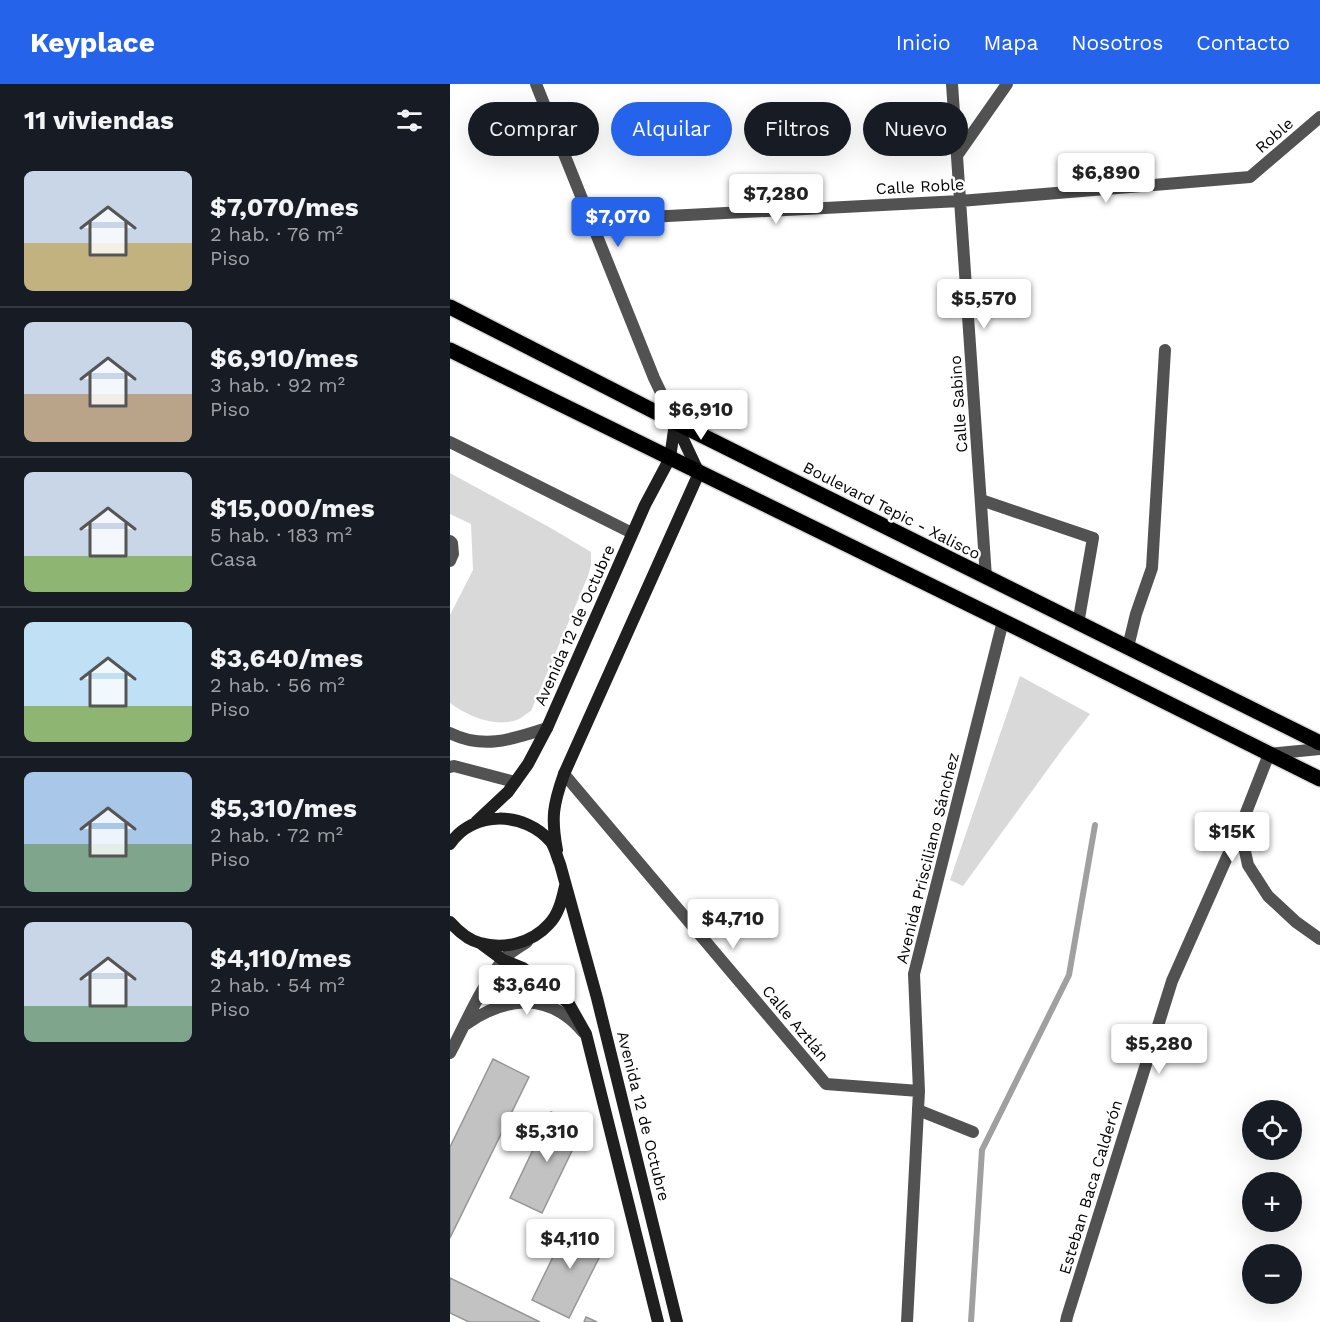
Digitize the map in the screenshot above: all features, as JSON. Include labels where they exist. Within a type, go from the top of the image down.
[{"type":"main road","name":"Boulevard Tepic - Xalisco","points":[[450,307],[1078,624],[1320,743]]},
{"type":"main road","points":[[450,350],[1004,621],[1320,779]]},
{"type":"main road","name":"Avenida 12 de Octubre","points":[[450,844],[455,837],[508,792],[528,764],[547,728],[632,533],[670,458],[675,422]]},
{"type":"main road","points":[[675,422],[699,473]]},
{"type":"main road","name":"Avenida 12 de Octubre","points":[[558,860],[553,820],[557,794],[564,774],[699,473]]},
{"type":"main road","name":"Avenida 12 de Octubre","points":[[473,824],[495,818],[516,820],[537,829],[553,844],[597,998],[677,1322]]},
{"type":"main road","points":[[480,943],[507,946],[533,938],[549,924],[560,906],[565,885]]},
{"type":"main road","points":[[450,922],[464,936],[480,943],[503,960],[523,968],[556,992],[568,1004],[586,1034],[658,1322]]},
{"type":"street","points":[[536,84],[654,378],[675,422]]},
{"type":"street","name":"Calle Sabino","points":[[952,84],[954,102]]},
{"type":"street","points":[[968,140],[1007,84]]},
{"type":"street","name":"Roble","points":[[1250,177],[1320,117]]},
{"type":"street","name":"Calle Sabino","points":[[958,156],[986,577]]},
{"type":"street","name":"Calle Roble","points":[[591,220],[960,201],[1250,177]]},
{"type":"street","points":[[1128,647],[1136,614],[1152,568],[1165,350]]},
{"type":"street","points":[[450,442],[632,533]]},
{"type":"street","points":[[981,500],[1093,538],[1078,624]]},
{"type":"street","points":[[450,541],[453,554],[450,561]]},
{"type":"street","name":"Avenida Prisciliano Sánchez","points":[[907,1322],[920,1091],[914,974],[1004,621]]},
{"type":"street","points":[[450,732],[461,738],[486,743],[508,741],[547,728]]},
{"type":"street","points":[[1269,754],[1320,749]]},
{"type":"street","name":"Esteban Baca Calderón","points":[[1066,1322],[1172,981],[1240,828],[1269,754]]},
{"type":"street","points":[[450,767],[454,766],[516,782]]},
{"type":"street","name":"Calle Aztlán","points":[[564,774],[826,1084],[920,1091]]},
{"type":"street","points":[[1240,828],[1248,865],[1268,896],[1296,922],[1320,939]]},
{"type":"street","points":[[450,1053],[480,994],[503,960],[533,938]]},
{"type":"street","points":[[464,1025],[474,1018],[507,1004],[524,1001],[537,1003],[565,1015],[586,1034]]},
{"type":"street","points":[[918,1110],[973,1132]]},
{"type":"shaded area","points":[[450,473],[591,552],[588,576],[531,711],[510,722],[483,720],[450,703],[450,615],[473,570],[471,524],[450,514]]},
{"type":"shaded area","points":[[1020,676],[1090,714],[963,886],[950,880]]},
{"type":"building","points":[[493,1059],[529,1077],[450,1238],[450,1147]]},
{"type":"building","points":[[551,1112],[583,1128],[542,1213],[510,1198]]},
{"type":"building","points":[[570,1222],[608,1240],[569,1318],[532,1300]]},
{"type":"building","points":[[450,1278],[540,1322],[469,1322],[450,1313]]},
{"type":"building","points":[[586,1317],[597,1322],[584,1322]]},
{"type":"waterway","points":[[971,1322],[982,1150],[1069,975],[1095,825]]}]
